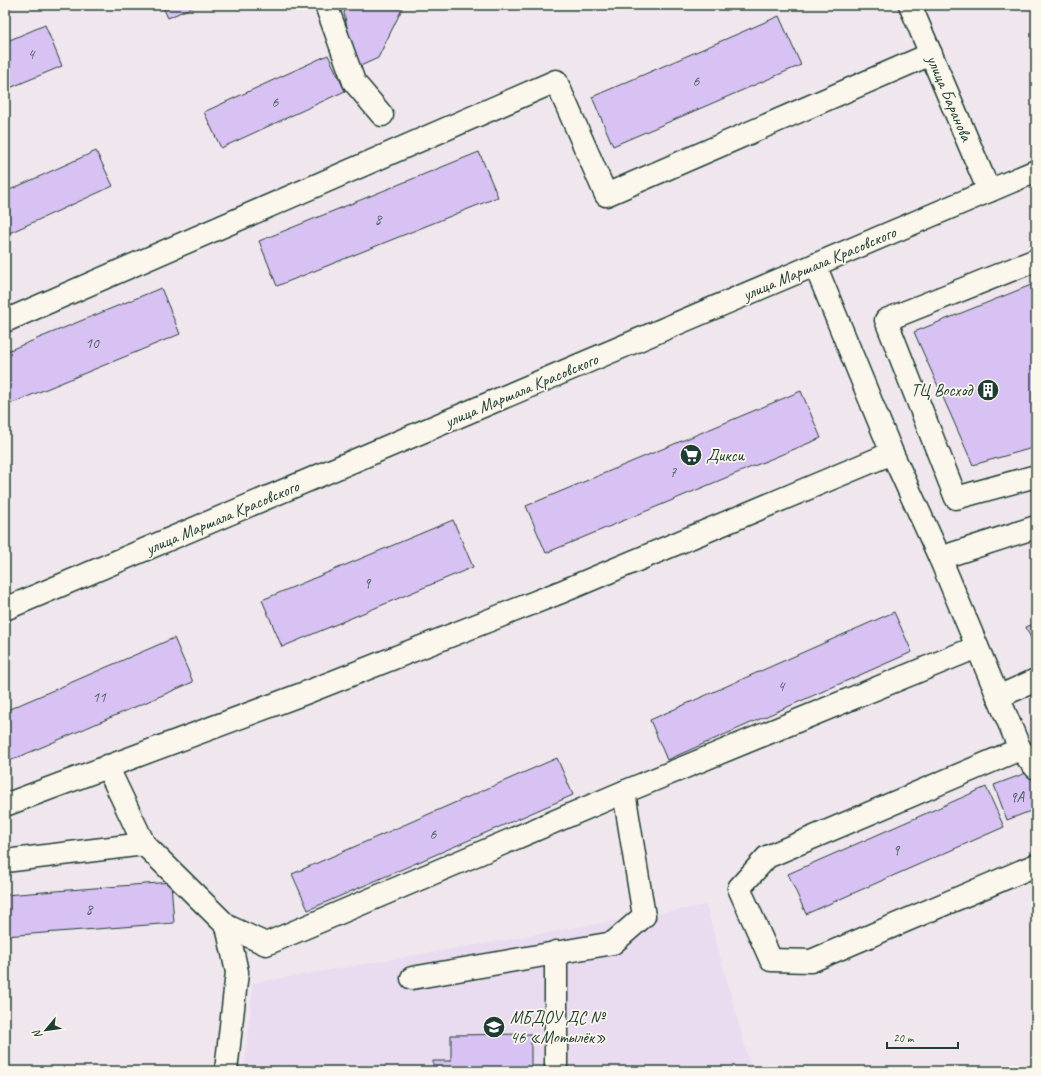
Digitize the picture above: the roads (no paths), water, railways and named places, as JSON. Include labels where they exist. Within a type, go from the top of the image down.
[{"type":"street","points":[[326,5],[354,82],[382,115]]},
{"type":"street","name":"улица Баранова","points":[[910,5],[989,191]]},
{"type":"street","points":[[5,321],[556,81],[606,195],[931,54]]},
{"type":"street","name":"улица Маршала Красовского","points":[[5,609],[1036,171]]},
{"type":"street","points":[[1036,260],[886,320],[956,498],[1036,476]]},
{"type":"street","points":[[815,265],[892,453],[940,558],[1020,749],[1036,768]]},
{"type":"street","points":[[5,805],[298,695],[561,592],[892,453]]},
{"type":"street","points":[[940,558],[1036,527]]},
{"type":"street","points":[[107,766],[144,844],[227,926],[266,944],[624,792],[977,647]]},
{"type":"street","points":[[998,697],[1036,680]]},
{"type":"street","points":[[1020,749],[767,857],[739,888],[772,960],[811,961],[1036,865]]},
{"type":"street","points":[[412,978],[613,943],[644,916],[624,792]]},
{"type":"street","points":[[5,861],[144,844]]},
{"type":"street","points":[[226,1071],[237,972],[227,926]]},
{"type":"street","points":[[556,952],[556,1071]]},
{"type":"place","name":"ТЦ Восход","points":[[988,390]]},
{"type":"place","name":"Дикси","points":[[691,455]]},
{"type":"place","name":"МБДОУ ДC № 46 «Мотылёк»","points":[[494,1027]]}]
